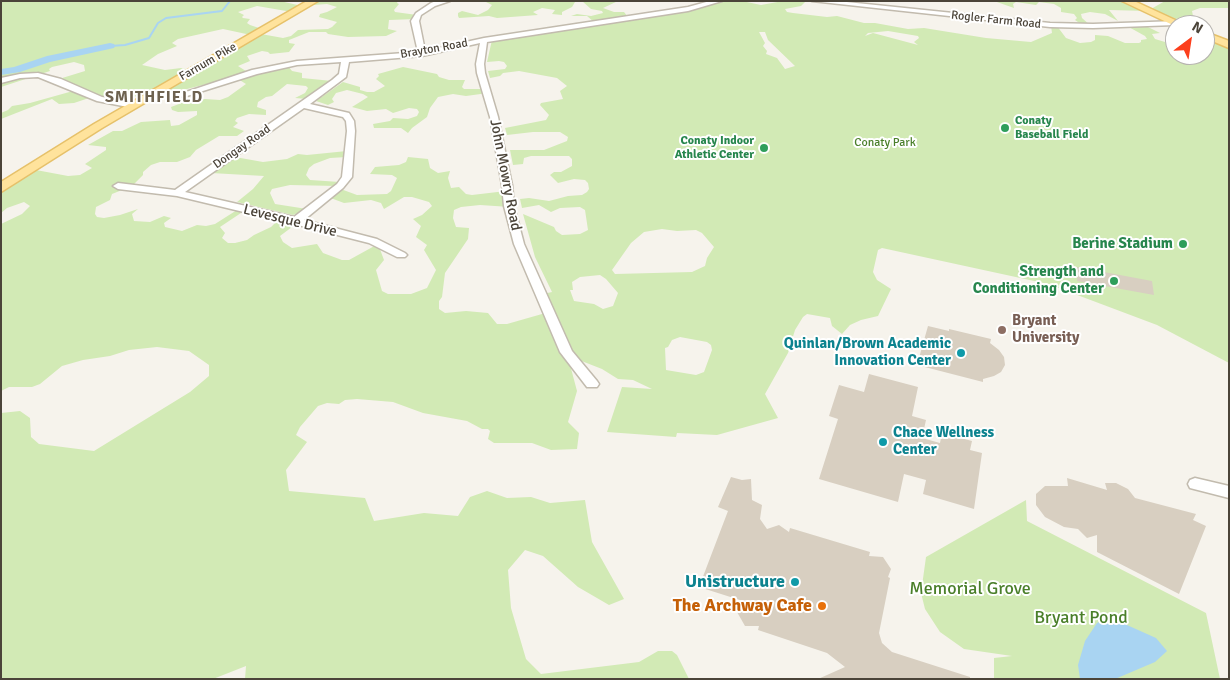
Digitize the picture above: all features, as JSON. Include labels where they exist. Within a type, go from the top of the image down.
[{"type":"main road","name":"Farnum Pike","points":[[1,188],[133,105],[314,1]]},
{"type":"main road","points":[[1126,1],[1165,18]]},
{"type":"main road","points":[[1215,39],[1229,45]]},
{"type":"street","name":"Brayton Road","points":[[150,96],[187,94],[276,67],[345,59],[422,54],[484,40],[688,9],[719,1]]},
{"type":"street","name":"Rogler Farm Road","points":[[815,1],[1050,25],[1165,24]]},
{"type":"street","points":[[422,54],[415,21],[418,14],[433,4],[446,2]]},
{"type":"street","name":"John Mowry Road","points":[[484,40],[480,64],[481,73],[494,117],[507,185],[509,206],[519,244],[566,352],[592,384]]},
{"type":"street","name":"Dongay Road","points":[[177,192],[304,105],[343,75],[345,59]]},
{"type":"street","points":[[1,81],[15,77],[38,75],[58,81],[100,99],[133,105]]},
{"type":"street","points":[[296,221],[340,186],[346,177],[351,131],[350,122],[346,115],[336,111],[304,105]]},
{"type":"street","points":[[118,186],[177,192]]},
{"type":"street","name":"Levesque Drive","points":[[177,192],[374,241],[401,255]]},
{"type":"street","points":[[1195,484],[1229,492]]},
{"type":"green space","points":[[1,1],[280,1],[302,6],[292,12],[257,6],[238,12],[244,15],[243,18],[250,19],[247,23],[262,29],[251,35],[223,29],[178,39],[172,43],[177,46],[158,54],[142,65],[165,70],[181,68],[189,70],[145,94],[121,100],[108,99],[59,79],[85,71],[84,65],[74,62],[52,67],[49,69],[50,71],[1,87]]},
{"type":"green space","points":[[320,1],[398,1],[397,3],[399,4],[394,10],[395,12],[417,15],[416,19],[389,20],[388,29],[397,31],[386,36],[348,37],[328,34],[326,32],[309,32],[289,40],[289,43],[295,44],[289,52],[270,54],[262,51],[247,56],[250,61],[238,66],[249,73],[187,89],[166,92],[163,90],[261,34],[283,38],[291,36],[298,30],[328,29],[332,27],[337,22],[319,17],[320,14],[337,7],[327,4],[313,5]]},
{"type":"green space","points":[[484,1],[575,2],[572,7],[562,12],[562,15],[552,14],[555,10],[542,8],[533,12],[538,15],[459,18],[458,13],[462,11],[478,15],[488,10],[492,5]]},
{"type":"green space","points":[[582,1],[618,1],[603,8],[614,12],[624,12],[628,17],[594,22],[587,16],[571,16],[577,14],[591,16],[603,13],[602,11],[591,9]]},
{"type":"green space","name":"Conaty Park","points":[[723,1],[742,1],[761,5],[783,1],[806,1],[801,6],[785,9],[787,12],[793,13],[827,17],[837,16],[864,23],[908,29],[924,28],[986,38],[1031,42],[1052,33],[1051,26],[1057,26],[1066,38],[1080,43],[1095,40],[1095,35],[1108,36],[1125,43],[1139,43],[1141,40],[1147,39],[1127,26],[1144,25],[1160,33],[1152,34],[1155,39],[1165,42],[1165,65],[1215,65],[1215,39],[1229,45],[1229,363],[1157,325],[1048,284],[882,248],[878,250],[873,272],[877,280],[891,289],[878,316],[850,325],[842,334],[832,326],[830,318],[807,314],[803,317],[795,330],[788,353],[765,394],[778,418],[717,435],[677,433],[676,437],[607,432],[622,387],[652,389],[633,380],[618,379],[602,369],[579,360],[569,361],[577,391],[568,422],[579,433],[577,449],[551,450],[532,443],[494,443],[488,439],[490,431],[488,429],[482,429],[467,421],[423,413],[393,402],[357,399],[345,400],[339,404],[327,403],[318,406],[300,427],[296,435],[307,442],[286,470],[289,491],[365,498],[374,521],[424,513],[458,516],[470,497],[487,491],[507,498],[531,497],[550,503],[585,500],[592,542],[624,599],[609,605],[578,587],[543,556],[525,550],[508,570],[511,608],[526,659],[541,674],[639,662],[658,651],[672,651],[677,655],[689,679],[245,679],[246,666],[213,679],[1,679],[1,413],[20,411],[30,418],[31,437],[39,444],[94,451],[190,392],[209,376],[209,365],[189,351],[157,347],[129,350],[62,366],[40,384],[32,387],[9,387],[1,391],[1,224],[22,214],[30,206],[24,202],[7,208],[1,213],[1,192],[36,170],[68,176],[80,175],[92,168],[85,164],[106,150],[106,147],[88,145],[113,131],[122,131],[141,122],[170,120],[171,126],[179,125],[197,115],[197,111],[178,112],[172,110],[171,107],[187,101],[220,100],[228,97],[246,84],[238,79],[288,66],[292,71],[302,73],[302,78],[332,81],[307,99],[295,98],[305,93],[308,88],[306,86],[287,84],[272,96],[258,102],[257,107],[266,110],[266,115],[249,114],[237,118],[235,121],[238,123],[233,127],[244,131],[237,136],[219,136],[196,150],[190,157],[177,162],[160,162],[151,165],[132,186],[112,194],[110,200],[96,207],[95,214],[97,217],[104,218],[120,215],[138,209],[132,214],[134,221],[150,222],[164,216],[171,218],[164,223],[165,227],[182,231],[197,225],[215,224],[237,210],[244,211],[220,227],[225,233],[222,238],[228,243],[247,240],[271,227],[278,220],[296,224],[280,236],[283,242],[292,248],[317,244],[323,253],[342,260],[349,260],[378,244],[384,260],[376,270],[382,291],[388,294],[411,294],[427,288],[436,270],[424,250],[427,245],[416,237],[421,226],[413,219],[422,215],[432,206],[429,202],[412,197],[404,197],[384,209],[381,203],[371,200],[344,203],[328,197],[338,188],[357,195],[387,194],[391,191],[397,178],[392,175],[370,174],[375,167],[399,165],[406,162],[408,157],[428,159],[430,168],[438,173],[450,171],[448,178],[451,188],[459,187],[466,194],[472,195],[506,191],[510,207],[480,205],[461,207],[454,210],[453,218],[456,227],[469,228],[468,239],[445,273],[439,309],[445,313],[466,311],[488,313],[497,324],[507,324],[549,312],[543,294],[552,292],[535,257],[523,214],[554,227],[562,235],[580,234],[588,230],[585,210],[580,207],[560,208],[551,212],[539,205],[522,208],[520,199],[529,198],[549,201],[568,196],[582,195],[589,189],[588,183],[585,180],[574,179],[558,183],[550,175],[572,166],[572,159],[569,156],[531,156],[524,158],[523,164],[513,165],[510,150],[544,150],[567,141],[568,137],[560,132],[533,132],[507,135],[505,128],[546,120],[549,115],[540,105],[541,103],[563,99],[560,91],[567,86],[557,78],[519,71],[503,73],[500,76],[490,78],[488,71],[505,69],[507,66],[504,62],[499,61],[487,62],[492,40],[699,9]],"holes":[[[888,31],[918,36],[919,38],[914,42],[918,45],[873,33],[865,36],[868,33]],[[759,32],[765,32],[768,40],[795,66],[785,69],[777,58],[766,54],[767,51],[763,46],[765,43]],[[662,229],[677,231],[696,230],[702,233],[714,247],[707,258],[705,266],[692,272],[615,274],[612,270],[631,243],[644,232]],[[600,275],[606,279],[618,293],[613,306],[603,309],[594,304],[574,301],[570,290],[573,290],[572,282],[580,277]],[[680,337],[707,342],[711,345],[712,350],[704,372],[696,375],[666,370],[665,348],[668,347],[672,340]]]},
{"type":"green space","points":[[994,1],[1127,1],[1151,9],[1165,1],[1229,1],[1229,8],[1200,8],[1192,11],[1193,15],[1165,15],[1165,18],[1148,11],[1109,10],[1118,21],[1105,14],[1090,12],[1081,14],[1082,18],[1091,26],[1084,26],[1075,20],[1077,18],[1074,14],[1061,12],[1061,8],[1054,4],[1039,2],[1036,5],[1016,2],[1013,4],[1014,8]]},
{"type":"green space","points":[[403,67],[437,74],[439,77],[449,80],[465,80],[462,87],[464,89],[486,89],[488,93],[466,96],[453,94],[438,97],[430,108],[427,117],[408,133],[401,128],[374,128],[373,124],[390,121],[393,118],[408,119],[417,116],[419,112],[417,109],[409,108],[393,113],[386,109],[367,111],[352,107],[368,97],[347,90],[336,93],[332,99],[334,102],[328,105],[316,101],[343,82],[360,87],[360,90],[374,92],[385,86],[376,79],[379,76],[378,74]]},
{"type":"green space","points":[[73,91],[89,98],[74,103],[59,104],[52,99],[1,119],[1,113],[12,106]]},
{"type":"green space","points":[[347,151],[347,157],[330,158],[314,164],[309,168],[306,175],[310,180],[340,182],[337,186],[290,185],[272,189],[270,193],[275,204],[307,209],[293,215],[237,202],[253,189],[264,176],[211,173],[235,157],[263,162],[287,159],[298,154],[307,155]]},
{"type":"green space","name":"Bryant Pond","points":[[1026,500],[1027,521],[1206,613],[1220,679],[994,679],[994,658],[1012,656],[964,649],[940,632],[925,609],[921,593],[926,557]]},
{"type":"water","points":[[1109,617],[1156,638],[1167,651],[1155,662],[1115,679],[1080,679],[1078,665],[1085,641],[1097,623]]},
{"type":"building","name":"Strength and Conditioning Center","points":[[1077,267],[1152,281],[1154,295],[1077,281]]},
{"type":"building","name":"Quinlan/Brown Academic Innovation Center","points":[[928,326],[991,339],[990,343],[1004,357],[1005,365],[1001,372],[983,379],[983,382],[917,365]]},
{"type":"building","name":"Chace Wellness Center","points":[[869,374],[918,387],[912,416],[926,420],[922,438],[940,443],[942,433],[972,441],[970,450],[982,453],[974,509],[923,494],[926,480],[904,474],[898,502],[819,479],[838,419],[829,416],[839,385],[864,392]]},
{"type":"building","name":"Unistructure","points":[[731,477],[742,480],[751,479],[752,500],[762,505],[760,519],[767,529],[779,525],[789,532],[790,528],[870,552],[869,556],[883,557],[891,569],[879,633],[882,643],[892,652],[970,677],[970,679],[818,679],[845,667],[827,653],[758,630],[759,626],[745,626],[737,612],[743,601],[699,587],[728,511],[718,507]]},
{"type":"building","points":[[1067,478],[1107,490],[1105,483],[1116,483],[1128,489],[1135,498],[1196,514],[1193,520],[1206,526],[1179,594],[1097,552],[1097,535],[1087,538],[1078,529],[1064,527],[1045,517],[1036,505],[1036,494],[1045,486],[1068,486]]},
{"type":"waterway","points":[[110,46],[125,45],[149,38],[158,23],[166,18],[222,11],[230,1]]},
{"type":"waterway","points":[[1,72],[16,70],[47,59],[110,46]]},
{"type":"place","name":"Conaty Baseball Field","points":[[1005,128]]},
{"type":"place","name":"Conaty Indoor Athletic Center","points":[[764,148]]},
{"type":"place","name":"Berine Stadium","points":[[1183,244]]},
{"type":"place","name":"Strength and Conditioning Center","points":[[1114,281]]},
{"type":"place","name":"Bryant University","points":[[1002,330]]},
{"type":"place","name":"Quinlan/Brown Academic Innovation Center","points":[[961,353]]},
{"type":"place","name":"Chace Wellness Center","points":[[883,442]]},
{"type":"place","name":"Unistructure","points":[[795,582]]},
{"type":"place","name":"The Archway Cafe","points":[[822,606]]},
{"type":"district","name":"SMITHFIELD","points":[[154,98]]},
{"type":"park label","name":"Memorial Grove","points":[[970,589]]}]
